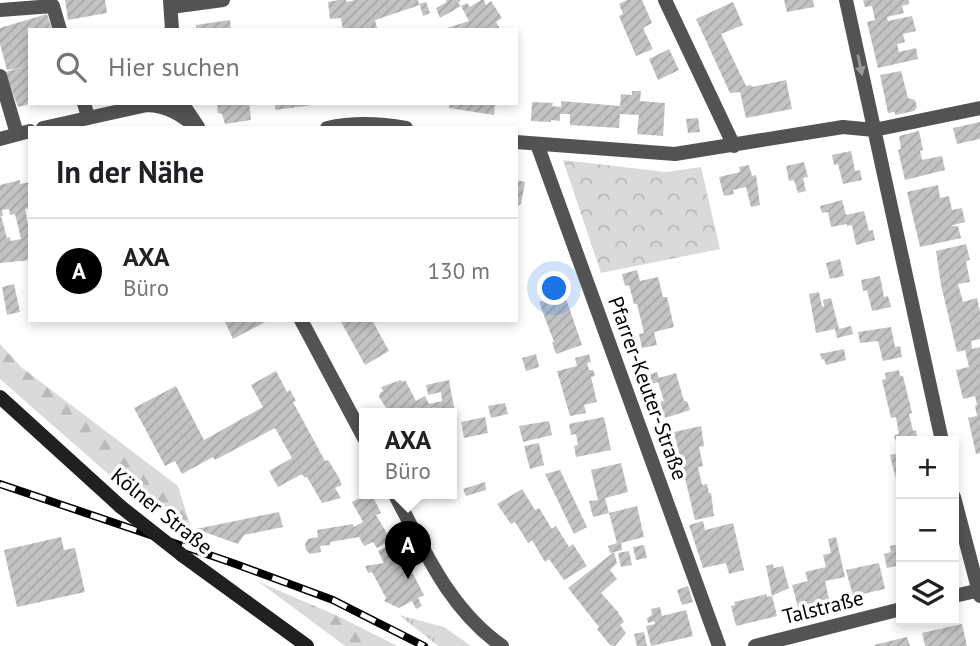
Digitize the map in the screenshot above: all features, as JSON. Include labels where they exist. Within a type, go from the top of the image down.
[{"type":"main road","name":"Kölner Straße","points":[[0,397],[121,508],[307,646]]},
{"type":"street","points":[[172,28],[171,4],[223,0]]},
{"type":"street","points":[[665,0],[734,146]]},
{"type":"street","points":[[846,0],[941,436]]},
{"type":"street","points":[[0,10],[53,6],[59,28]]},
{"type":"street","points":[[0,76],[23,133],[0,139]]},
{"type":"street","points":[[48,126],[86,110],[147,105],[176,111],[195,126]]},
{"type":"street","points":[[183,105],[197,126]]},
{"type":"street","points":[[518,142],[675,154],[843,127],[874,130],[980,108]]},
{"type":"street","points":[[336,126],[377,123],[395,126]]},
{"type":"street","name":"Pfarrer-Keuter-Straße","points":[[537,144],[719,646]]},
{"type":"street","points":[[303,322],[359,428]]},
{"type":"street","points":[[397,499],[444,588],[464,614],[500,645]]},
{"type":"street","points":[[955,499],[979,592],[959,595]]},
{"type":"street","name":"Talstraße","points":[[755,646],[896,610]]},
{"type":"green space","points":[[563,160],[666,172],[701,167],[720,249],[601,273]]},
{"type":"green space","points":[[0,344],[21,367],[178,486],[191,528],[114,479],[0,379]]},
{"type":"green space","points":[[259,582],[340,617],[397,646],[345,646]]},
{"type":"green space","points":[[399,615],[444,627],[471,646],[438,646]]},
{"type":"building","points":[[65,0],[105,0],[107,13],[68,20]]},
{"type":"building","points":[[418,0],[419,4],[426,2],[430,13],[423,16],[420,5],[375,20],[377,28],[343,28],[341,18],[330,19],[328,2]]},
{"type":"building","points":[[446,0],[461,0],[458,3],[461,6],[440,18],[436,8],[447,2]]},
{"type":"building","points":[[481,0],[484,0],[486,5],[491,1],[502,18],[496,22],[499,28],[447,28],[469,21],[461,6],[467,3],[470,7]]},
{"type":"building","points":[[627,0],[642,0],[652,23],[643,28],[653,49],[636,56],[619,16],[623,14],[619,4]]},
{"type":"building","points":[[784,0],[813,0],[814,7],[787,12]]},
{"type":"building","points":[[863,0],[909,0],[909,4],[902,6],[904,13],[887,17],[888,21],[912,16],[916,31],[903,34],[905,42],[897,44],[899,52],[916,48],[918,59],[878,68],[867,22],[875,20],[872,6],[865,7]]},
{"type":"building","points":[[733,2],[743,25],[721,34],[746,86],[786,80],[792,109],[746,118],[740,92],[730,93],[696,19]]},
{"type":"building","points":[[47,14],[51,28],[28,28],[28,104],[18,107],[5,72],[20,68],[7,70],[0,44],[0,28]]},
{"type":"building","points":[[230,20],[231,28],[196,28],[196,25]]},
{"type":"building","points":[[669,49],[679,70],[658,80],[649,59]]},
{"type":"building","points":[[901,71],[908,98],[915,100],[917,107],[914,111],[895,115],[895,112],[888,113],[880,75]]},
{"type":"building","points":[[632,91],[641,91],[640,101],[665,103],[663,136],[637,134],[639,115],[620,114],[619,128],[570,125],[570,114],[560,114],[560,121],[531,121],[532,102],[553,103],[552,106],[561,107],[561,101],[620,106],[621,94],[632,95]]},
{"type":"building","points":[[217,105],[249,105],[251,120],[225,124],[222,114],[218,113]]},
{"type":"building","points":[[275,105],[312,105],[275,110]]},
{"type":"building","points":[[450,105],[495,105],[494,115],[449,108]]},
{"type":"building","points":[[698,118],[700,132],[688,133],[686,119]]},
{"type":"building","points":[[980,122],[980,139],[957,144],[953,128]]},
{"type":"building","points":[[919,131],[922,160],[942,156],[945,170],[905,180],[898,150],[901,149],[899,136]]},
{"type":"building","points":[[851,151],[855,171],[860,170],[862,180],[843,184],[838,164],[834,165],[832,155]]},
{"type":"building","points":[[804,162],[808,177],[803,178],[806,191],[798,193],[794,180],[789,181],[786,166]]},
{"type":"building","points":[[749,165],[752,176],[756,175],[760,205],[751,207],[746,187],[733,190],[734,194],[724,196],[719,177],[740,172],[739,167]]},
{"type":"building","points":[[20,180],[20,184],[28,182],[28,208],[25,209],[28,260],[0,263],[0,185]],"holes":[[[9,209],[10,215],[15,214],[21,239],[10,241],[1,216],[2,210]]]},
{"type":"building","points":[[518,180],[525,182],[521,204],[518,206]]},
{"type":"building","points":[[938,185],[940,198],[949,196],[952,210],[962,208],[965,222],[950,226],[958,226],[961,238],[920,247],[907,192]]},
{"type":"building","points":[[842,200],[846,215],[864,211],[869,231],[873,230],[875,240],[856,245],[852,225],[831,227],[828,212],[822,213],[820,206]]},
{"type":"building","points":[[966,244],[970,260],[966,261],[970,282],[958,284],[963,302],[977,298],[980,312],[980,339],[971,341],[972,349],[980,347],[980,453],[976,454],[968,418],[977,416],[977,405],[975,396],[963,399],[956,370],[969,367],[965,350],[957,352],[936,251]]},
{"type":"building","points":[[840,259],[844,276],[830,279],[826,263]]},
{"type":"building","points":[[637,270],[640,281],[658,277],[663,297],[667,297],[674,327],[654,332],[657,345],[642,348],[639,334],[644,333],[637,304],[634,304],[629,285],[625,286],[622,274]]},
{"type":"building","points":[[880,276],[884,297],[888,296],[891,307],[872,311],[867,290],[863,291],[861,280]]},
{"type":"building","points":[[14,284],[20,312],[7,315],[2,287]]},
{"type":"building","points":[[819,292],[822,307],[823,300],[831,298],[839,329],[851,326],[853,334],[837,338],[835,329],[816,333],[809,294]]},
{"type":"building","points":[[564,293],[582,345],[556,354],[539,302]]},
{"type":"building","points":[[225,322],[265,322],[233,339]]},
{"type":"building","points":[[341,322],[373,322],[389,351],[365,365]]},
{"type":"building","points":[[891,327],[895,347],[900,346],[902,357],[883,361],[878,341],[860,343],[858,332]]},
{"type":"building","points":[[844,349],[846,360],[826,365],[824,359],[822,360],[820,354]]},
{"type":"building","points":[[536,354],[539,367],[526,371],[522,358]]},
{"type":"building","points":[[589,354],[591,362],[587,363],[595,376],[591,377],[597,402],[584,405],[586,413],[570,416],[557,371],[577,366],[575,358]]},
{"type":"building","points":[[899,370],[900,376],[903,376],[912,413],[909,414],[913,431],[916,430],[917,436],[896,436],[896,442],[894,435],[899,434],[896,417],[891,418],[882,380],[886,379],[885,373]]},
{"type":"building","points":[[276,371],[287,392],[290,390],[296,401],[293,402],[325,461],[328,460],[338,476],[342,485],[335,488],[341,498],[322,503],[307,477],[302,474],[278,487],[269,471],[292,458],[275,428],[182,474],[175,461],[165,466],[134,408],[176,386],[204,440],[263,407],[251,385]]},
{"type":"building","points":[[657,372],[659,378],[676,373],[684,401],[687,401],[690,410],[665,418],[660,402],[664,401],[658,382],[645,386],[642,377]]},
{"type":"building","points":[[405,380],[416,401],[425,396],[429,404],[442,401],[441,392],[428,395],[426,385],[449,380],[454,408],[386,408],[379,397],[383,391],[381,387]]},
{"type":"building","points":[[505,403],[508,414],[491,418],[488,406]]},
{"type":"building","points":[[485,417],[488,433],[464,438],[461,422]]},
{"type":"building","points":[[604,417],[611,450],[576,457],[576,434],[571,435],[569,424]]},
{"type":"building","points":[[549,421],[552,435],[523,442],[519,426]]},
{"type":"building","points":[[701,426],[704,446],[699,447],[703,466],[698,467],[702,485],[707,484],[711,493],[714,516],[695,520],[674,432]]},
{"type":"building","points":[[539,443],[544,465],[530,469],[524,446]]},
{"type":"building","points":[[896,454],[896,479],[890,455]]},
{"type":"building","points":[[621,463],[628,492],[605,498],[609,513],[593,517],[589,501],[598,500],[591,470]]},
{"type":"building","points":[[560,470],[587,527],[574,534],[545,474]]},
{"type":"building","points":[[485,482],[486,490],[466,496],[463,489]]},
{"type":"building","points":[[522,489],[535,510],[539,508],[552,529],[556,526],[569,547],[573,544],[587,566],[564,580],[549,559],[545,562],[532,540],[528,543],[515,522],[511,524],[497,504]]},
{"type":"building","points":[[359,498],[374,499],[381,513],[376,515],[391,540],[377,548],[373,542],[364,546],[359,537],[330,542],[330,545],[320,546],[321,552],[310,554],[305,544],[308,539],[318,537],[317,530],[353,524],[354,527],[363,522],[352,502]]},
{"type":"building","points":[[637,506],[644,537],[621,543],[622,550],[610,553],[608,546],[617,543],[609,513]]},
{"type":"building","points":[[279,512],[283,527],[244,535],[238,544],[196,529]]},
{"type":"building","points":[[703,521],[705,530],[733,523],[744,570],[729,574],[726,563],[703,568],[689,525]]},
{"type":"building","points":[[61,537],[64,550],[75,548],[85,592],[17,607],[4,550]]},
{"type":"building","points":[[836,537],[845,577],[825,581],[830,603],[799,611],[792,585],[808,581],[805,572],[826,567],[823,555],[831,553],[828,539]]},
{"type":"building","points":[[396,542],[424,595],[418,598],[422,606],[416,609],[412,601],[399,608],[384,601],[386,598],[372,572],[368,573],[365,566],[384,563],[378,551]]},
{"type":"building","points":[[644,545],[647,558],[636,560],[633,547]]},
{"type":"building","points":[[896,545],[896,566],[887,568],[884,554],[891,552],[890,546]]},
{"type":"building","points":[[629,551],[632,565],[621,567],[618,553]]},
{"type":"building","points":[[614,552],[617,563],[610,570],[617,579],[601,593],[624,622],[620,625],[626,633],[615,646],[610,645],[597,629],[599,627],[568,588]]},
{"type":"building","points":[[879,563],[885,589],[853,596],[846,570]]},
{"type":"building","points":[[773,564],[774,568],[783,566],[789,588],[772,596],[766,566]]},
{"type":"building","points":[[688,586],[693,602],[682,605],[677,590]]},
{"type":"building","points":[[767,594],[767,597],[772,596],[777,616],[736,626],[731,606],[735,605],[734,602]]},
{"type":"building","points":[[660,607],[662,616],[686,610],[693,636],[651,646],[646,626],[655,624],[654,621],[648,623],[647,618],[652,615],[651,609]]},
{"type":"building","points":[[962,624],[967,646],[925,646],[922,633]]},
{"type":"building","points":[[644,632],[647,646],[637,646],[634,634]]},
{"type":"building","points":[[907,637],[910,646],[874,645]]},
{"type":"railway","points":[[0,484],[333,600],[424,646]]},
{"type":"place","name":"AXA","points":[[408,579]]}]
